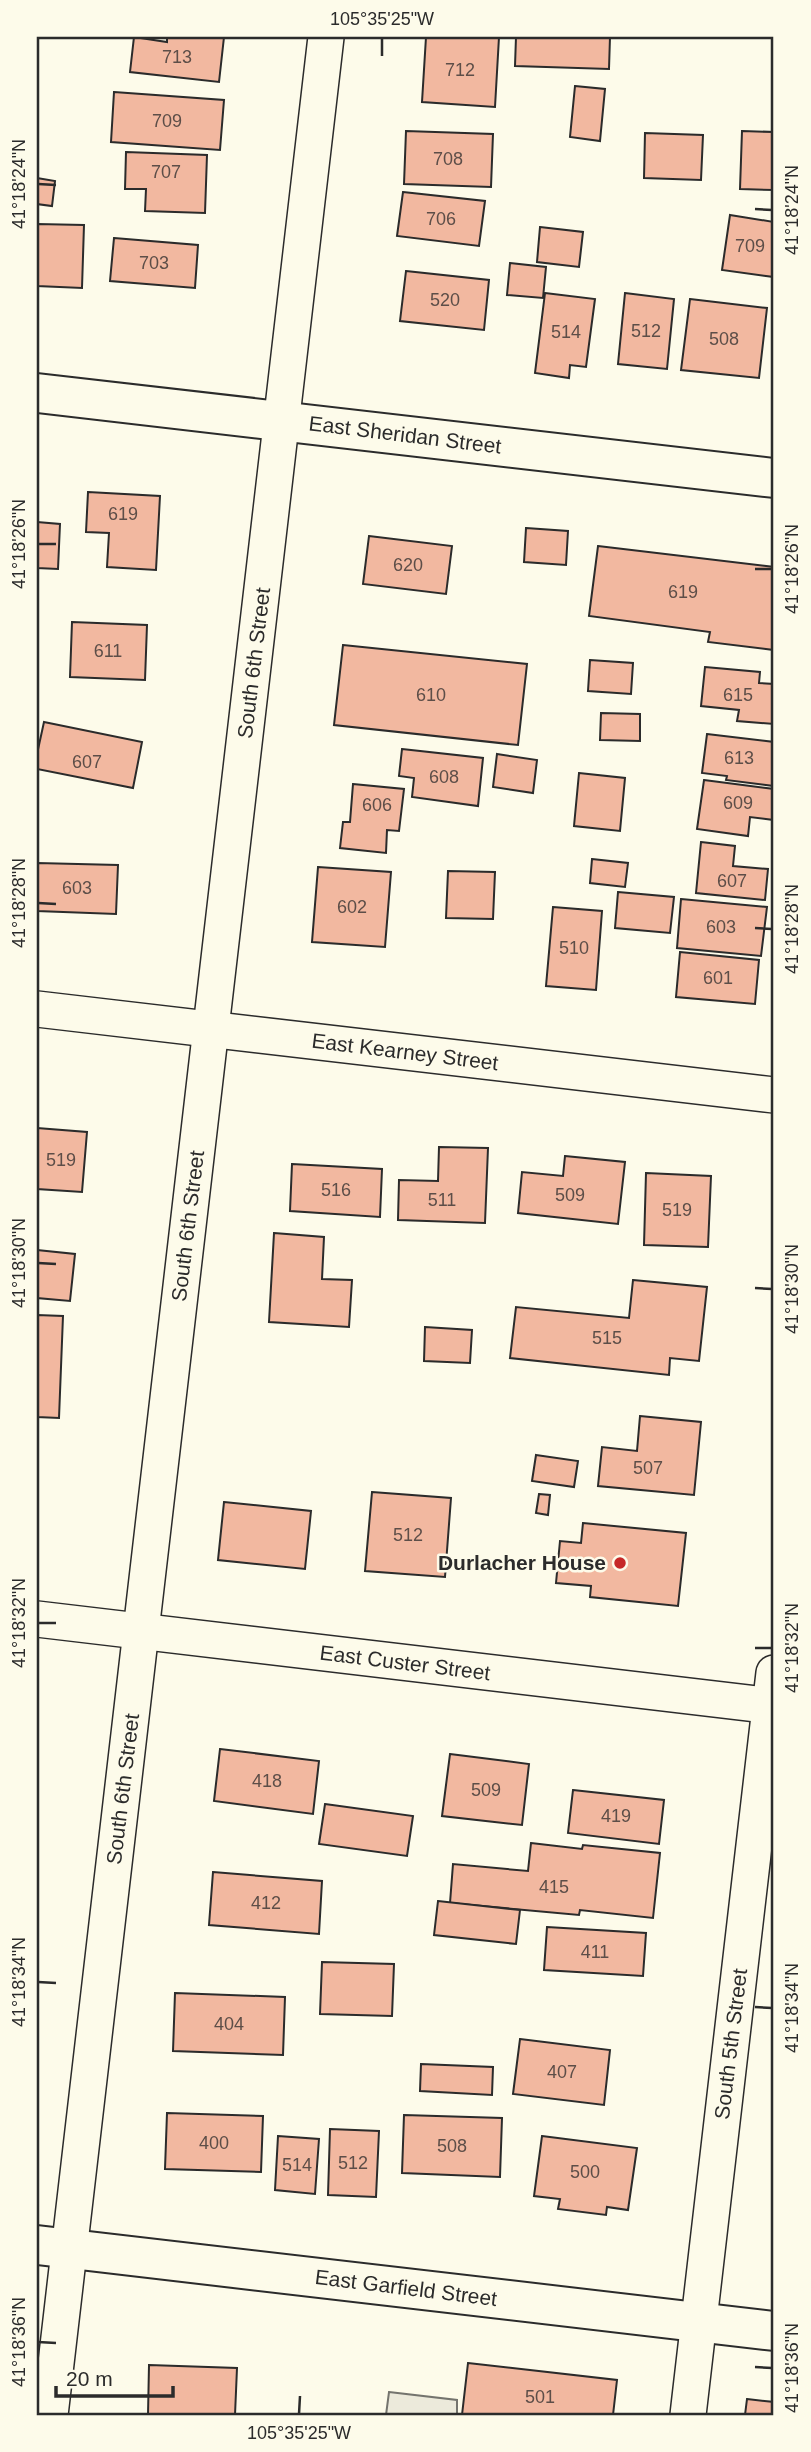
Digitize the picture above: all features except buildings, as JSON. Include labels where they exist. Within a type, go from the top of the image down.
[{"type":"street","name":"South 6th Street","points":[[50,2415],[53,2247],[141,1632],[326,37]]},
{"type":"street","name":"East Sheridan Street","points":[[37,393],[774,478]]},
{"type":"street","name":"East Kearney Street","points":[[37,1009],[774,1095]]},
{"type":"street","name":"East Custer Street","points":[[37,1619],[141,1632],[773,1695]]},
{"type":"street","name":"South 5th Street","points":[[688,2415],[773,1695]]},
{"type":"street","name":"East Garfield Street","points":[[53,2247],[774,2331]]},
{"type":"shaded area","points":[[389,2392],[457,2400],[457,2415],[386,2415]]},
{"type":"place","name":"Durlacher House","points":[[620,1563]]}]
